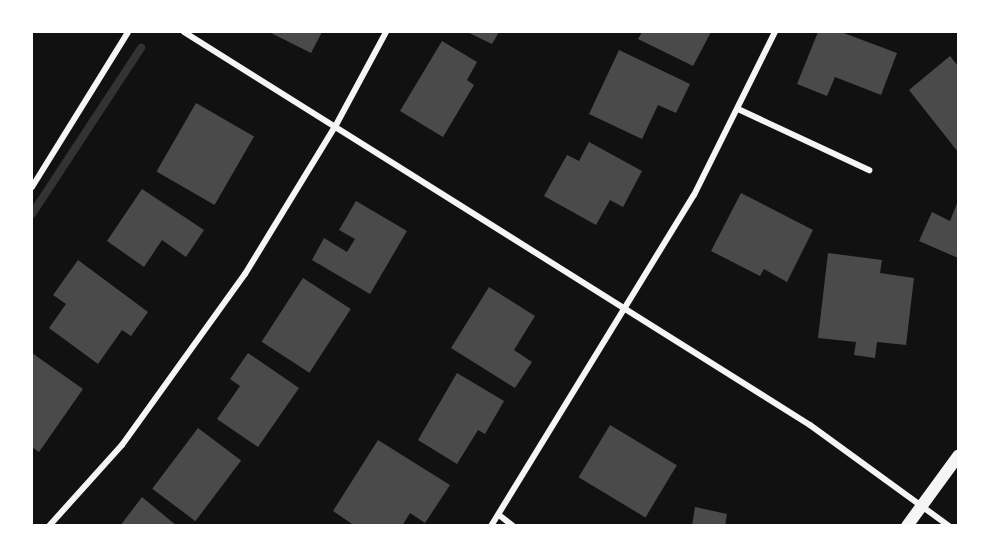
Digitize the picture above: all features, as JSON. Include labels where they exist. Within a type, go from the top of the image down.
[{"type":"main road","points":[[907,525],[958,456]]},
{"type":"street","points":[[32,187],[128,32]]},
{"type":"street","points":[[184,32],[628,308],[810,425],[949,525]]},
{"type":"street","points":[[49,525],[122,445],[238,284],[336,125],[386,32]]},
{"type":"street","points":[[491,525],[628,308],[694,195],[775,32]]},
{"type":"street","points":[[738,109],[868,170]]},
{"type":"street","points":[[499,515],[513,525]]},
{"type":"building","points":[[269,32],[322,32],[311,53]]},
{"type":"building","points":[[467,32],[499,32],[492,44]]},
{"type":"building","points":[[642,32],[711,32],[693,66],[638,39]]},
{"type":"building","points":[[818,32],[841,32],[897,53],[881,95],[835,77],[827,96],[797,84]]},
{"type":"building","points":[[442,41],[477,62],[467,80],[474,85],[443,137],[400,111]]},
{"type":"building","points":[[619,50],[690,84],[676,113],[658,105],[642,139],[589,114]]},
{"type":"building","points":[[950,56],[958,66],[958,152],[909,90]]},
{"type":"building","points":[[196,103],[254,136],[215,205],[156,171]]},
{"type":"building","points":[[589,142],[642,171],[623,207],[610,200],[596,225],[544,196],[567,155],[579,161]]},
{"type":"building","points":[[142,189],[204,230],[186,257],[162,240],[144,267],[107,241]]},
{"type":"building","points":[[741,193],[813,230],[787,282],[764,269],[760,276],[711,251]]},
{"type":"building","points":[[356,201],[407,231],[370,294],[312,260],[324,238],[347,252],[355,239],[339,230]]},
{"type":"building","points":[[958,201],[958,258],[919,241],[932,212],[950,221]]},
{"type":"building","points":[[828,253],[882,260],[880,273],[914,278],[906,345],[877,342],[875,358],[854,355],[856,342],[818,338]]},
{"type":"building","points":[[78,260],[148,312],[131,336],[122,330],[98,364],[49,328],[66,304],[53,295]]},
{"type":"building","points":[[303,278],[351,309],[309,373],[262,342]]},
{"type":"building","points":[[489,287],[535,316],[514,350],[532,362],[515,388],[451,348]]},
{"type":"building","points":[[32,353],[83,389],[39,452],[32,447]]},
{"type":"building","points":[[248,353],[299,388],[258,447],[217,419],[240,386],[230,379]]},
{"type":"building","points":[[457,373],[504,401],[485,434],[478,430],[457,464],[418,440]]},
{"type":"building","points":[[610,425],[677,465],[645,517],[579,477]]},
{"type":"building","points":[[198,428],[241,460],[195,521],[152,489]]},
{"type":"building","points":[[378,440],[450,485],[425,523],[410,513],[402,526],[355,526],[333,511]]},
{"type":"building","points":[[142,497],[177,526],[120,526]]},
{"type":"building","points":[[695,507],[727,514],[725,526],[692,526]]},
{"type":"waterway","points":[[32,214],[141,48]]}]
